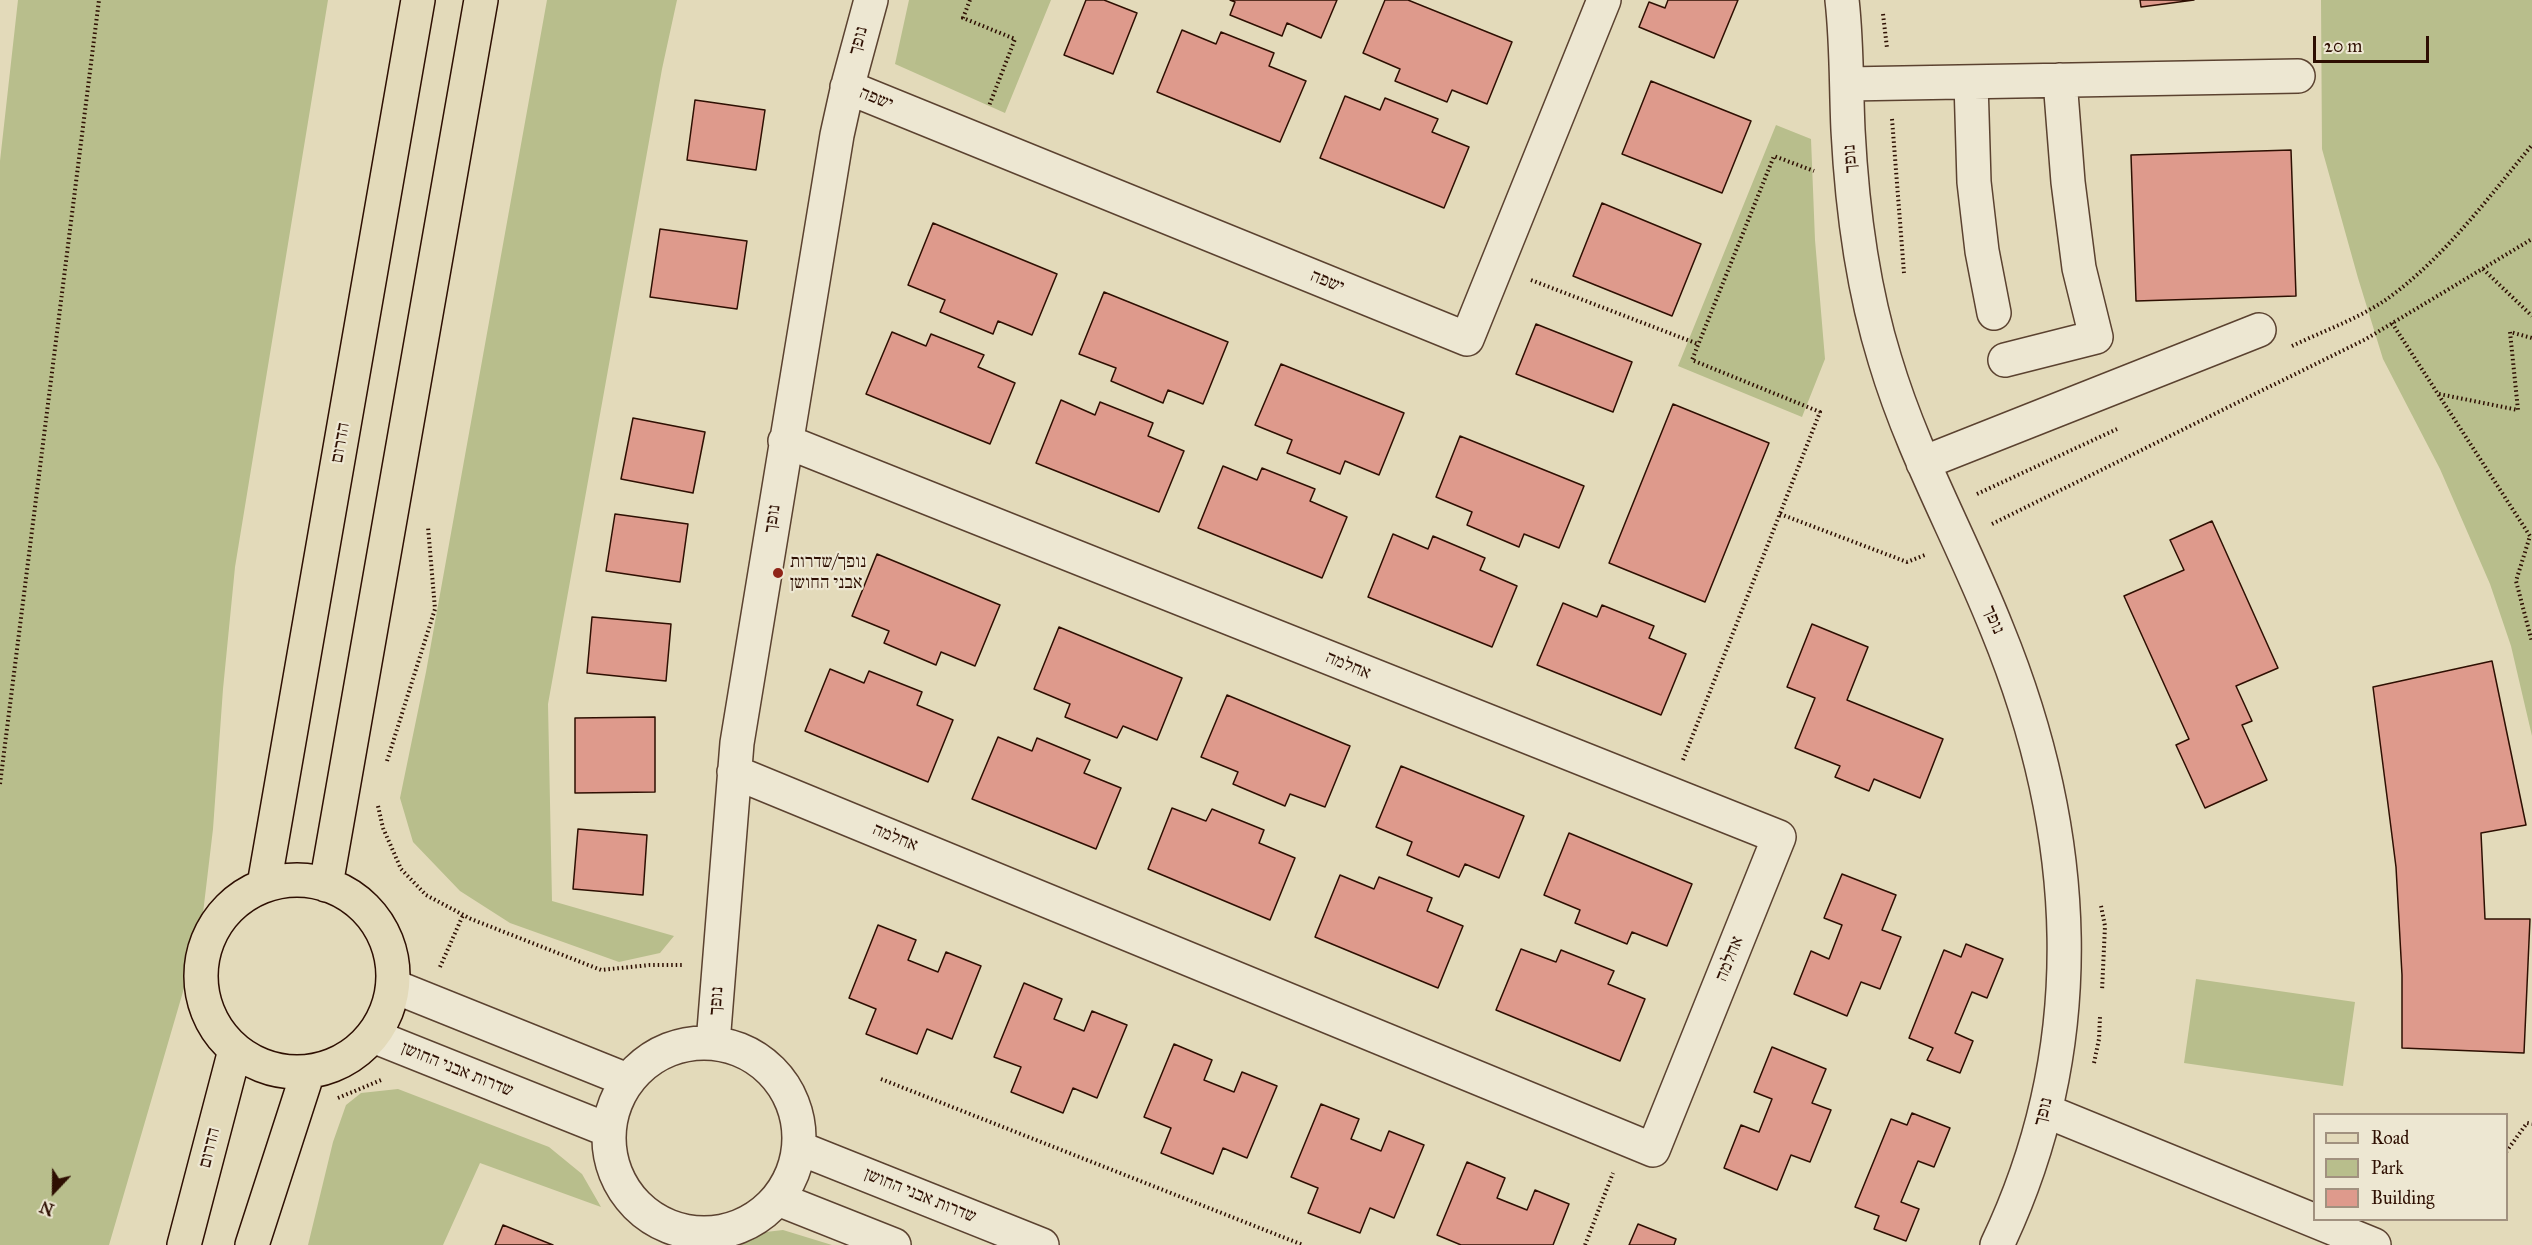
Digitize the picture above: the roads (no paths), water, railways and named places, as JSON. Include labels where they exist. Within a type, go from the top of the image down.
[{"type":"main road","name":"הדרום","points":[[264,885],[418,0]]},
{"type":"main road","points":[[326,885],[481,0]]},
{"type":"main road","points":[[295,880],[326,885],[350,896],[370,913],[384,935],[392,960],[393,986],[386,1012],[373,1036],[355,1054],[333,1066],[308,1072],[283,1071],[257,1064],[235,1050],[216,1029],[204,1002],[200,974],[205,945],[219,920],[238,899],[264,885],[295,880]]},
{"type":"main road","name":"הדרום","points":[[184,1245],[235,1050]]},
{"type":"main road","points":[[252,1245],[308,1072]]},
{"type":"street","name":"נופך","points":[[713,1043],[734,772],[744,692],[827,189],[847,87],[871,0]]},
{"type":"street","name":"ישפה","points":[[847,87],[1467,339],[1604,0]]},
{"type":"street","name":"נופך","points":[[1842,0],[1846,35],[1852,185],[1864,270],[1881,347],[1897,399],[1997,628],[2023,697],[2042,763],[2055,827],[2063,888],[2066,946],[2057,1058],[2046,1111],[2031,1162],[2013,1211],[1996,1245]]},
{"type":"street","points":[[1847,84],[2298,76]]},
{"type":"street","points":[[2005,360],[2096,337],[2079,268],[2068,182],[2060,80]]},
{"type":"street","points":[[1971,82],[1974,182],[1982,251],[1994,313]]},
{"type":"street","points":[[1923,463],[2259,330]]},
{"type":"street","name":"אחלמה","points":[[734,772],[1653,1150],[1779,837],[785,441]]},
{"type":"street","points":[[393,986],[627,1080]]},
{"type":"street","name":"שדרות אבני החושן","points":[[373,1036],[608,1130]]},
{"type":"street","points":[[713,1043],[742,1051],[768,1067],[786,1090],[798,1118],[799,1148],[792,1175],[778,1199],[756,1220],[727,1231],[663,1236],[622,1188],[610,1160],[608,1130],[614,1104],[627,1080],[644,1063],[666,1050],[689,1044],[713,1043]]},
{"type":"street","points":[[2046,1111],[2313,1220]]},
{"type":"street","name":"שדרות אבני החושן","points":[[799,1148],[1042,1245]]},
{"type":"street","points":[[778,1199],[894,1245]]},
{"type":"street","points":[[2315,1221],[2374,1245]]},
{"type":"place","name":"נופך/שדרות אבני החושן","points":[[778,573]]}]
